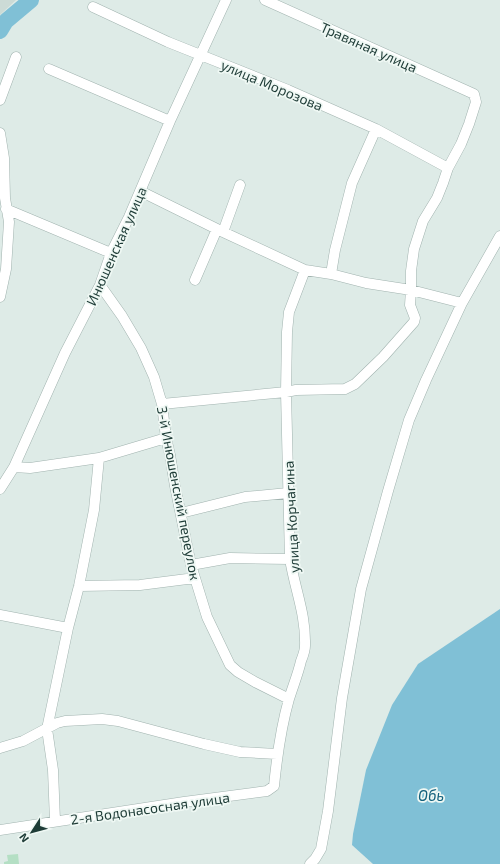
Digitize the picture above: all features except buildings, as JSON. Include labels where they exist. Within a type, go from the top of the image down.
[{"type":"street","name":"Инюшенская улица","points":[[0,489],[14,467],[65,353],[100,285],[111,253],[129,217],[170,121],[226,0]]},
{"type":"street","name":"Травяная улица","points":[[265,0],[474,94],[476,102],[469,124],[461,144],[448,168]]},
{"type":"street","name":"улица Морозова","points":[[93,7],[168,42],[288,90],[376,129],[448,168]]},
{"type":"street","points":[[0,100],[16,57]]},
{"type":"street","points":[[49,69],[170,121]]},
{"type":"street","points":[[331,274],[335,250],[352,183],[376,129]]},
{"type":"street","points":[[0,133],[4,158],[6,209],[9,222],[6,269],[0,297]]},
{"type":"street","points":[[162,404],[296,390],[345,389],[355,384],[384,357],[414,322],[415,318],[410,305],[411,271],[414,249],[423,221],[437,198],[448,168]]},
{"type":"street","points":[[195,280],[220,231],[240,186]]},
{"type":"street","points":[[140,191],[220,231],[305,270],[331,274],[366,283],[411,290],[462,303]]},
{"type":"street","points":[[6,209],[111,253]]},
{"type":"street","points":[[310,864],[321,849],[328,811],[342,698],[361,588],[388,491],[410,420],[426,380],[462,303],[500,236]]},
{"type":"street","name":"улица Корчагина","points":[[274,786],[277,754],[281,734],[289,699],[305,648],[303,614],[290,559],[286,392],[287,332],[289,312],[305,270]]},
{"type":"street","name":"3-й Инюшенский переулок","points":[[100,285],[122,316],[141,348],[154,377],[162,404],[166,438],[191,565],[207,617],[230,665],[238,672],[255,682],[289,699]]},
{"type":"street","points":[[14,467],[30,468],[99,458],[166,438]]},
{"type":"street","points":[[55,821],[53,770],[47,729],[68,628],[79,586],[94,510],[99,458]]},
{"type":"street","points":[[181,513],[245,497],[288,493]]},
{"type":"street","points":[[191,565],[230,558],[290,559]]},
{"type":"street","points":[[79,586],[140,585],[195,578]]},
{"type":"street","points":[[0,615],[68,628]]},
{"type":"street","points":[[0,748],[23,742],[57,723],[65,721],[102,719],[118,721],[240,752],[277,754]]},
{"type":"street","name":"2-я Водонасосная улица","points":[[0,830],[184,802],[268,791],[274,786]]},
{"type":"shaded area","points":[[0,0],[16,0],[0,15]]},
{"type":"green space","points":[[18,854],[19,864],[4,864],[4,862],[8,861],[7,855]]},
{"type":"water","name":"Обь","points":[[500,609],[500,864],[373,864],[352,845],[353,834],[366,770],[392,705],[418,664]]},
{"type":"waterway","points":[[0,31],[6,21],[31,0]]}]
